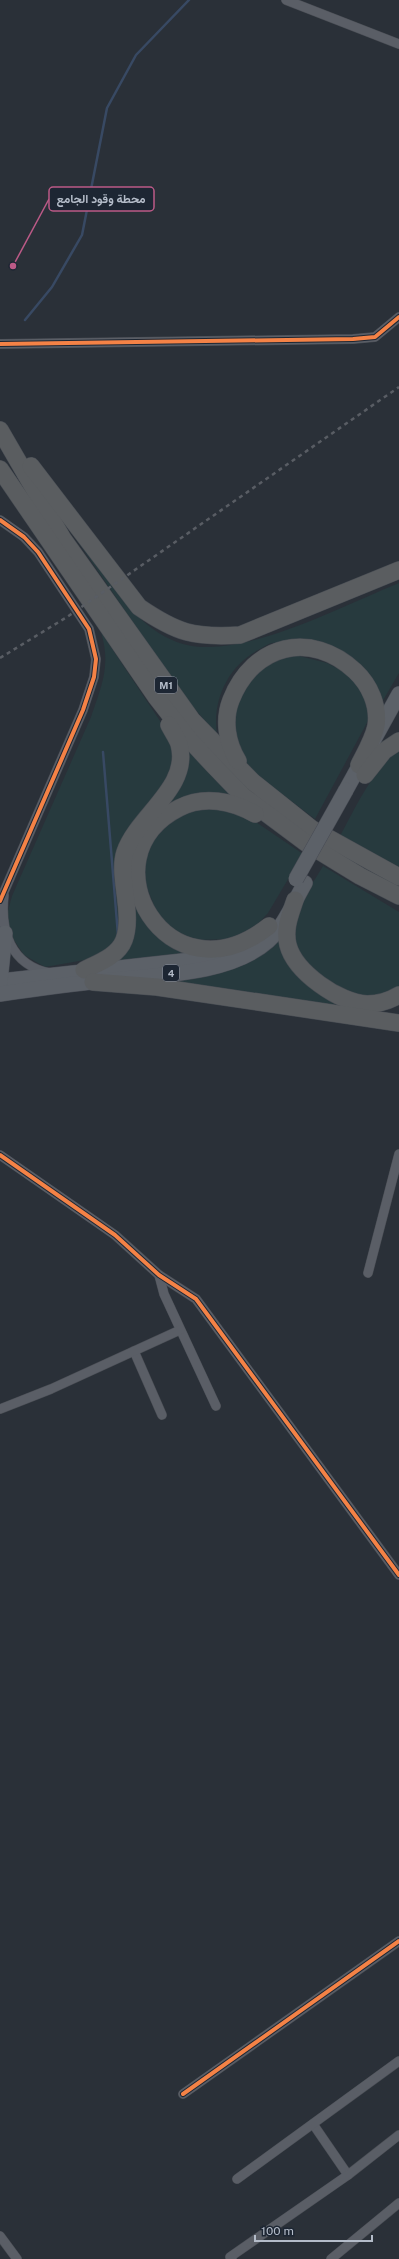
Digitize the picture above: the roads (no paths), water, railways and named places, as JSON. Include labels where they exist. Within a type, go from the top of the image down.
[{"type":"highway","points":[[3,434],[34,469],[139,606],[163,624],[188,634],[214,637],[240,635],[399,570]]},
{"type":"highway","name":"M1","points":[[3,434],[63,539],[166,686],[192,720],[253,782],[312,829],[394,874]]},
{"type":"highway","name":"M1","points":[[0,469],[156,698],[188,738],[243,796],[306,843],[360,876],[399,896]]},
{"type":"highway","points":[[253,782],[231,750],[227,722],[229,705],[242,677],[251,668],[276,652],[290,649],[318,648],[334,655],[362,678],[369,689],[374,701],[376,726],[362,770]]},
{"type":"highway","points":[[88,976],[118,950],[124,940],[127,925],[124,854],[133,834],[174,784],[179,766],[179,745],[156,698]]},
{"type":"highway","points":[[362,770],[384,751],[399,741]]},
{"type":"highway","points":[[269,926],[238,945],[215,950],[192,947],[170,937],[153,922],[142,902],[138,885],[137,868],[143,846],[151,831],[163,818],[183,806],[205,801],[228,803],[240,806],[306,843]]},
{"type":"highway","points":[[360,876],[399,903]]},
{"type":"highway","points":[[295,900],[288,918],[287,939],[294,959],[304,972],[342,997],[358,1003],[375,1004],[399,995]]},
{"type":"highway","points":[[88,976],[399,1023]]},
{"type":"main road","points":[[362,770],[399,694]]},
{"type":"main road","points":[[300,881],[362,770],[399,716]]},
{"type":"main road","name":"4","points":[[0,994],[88,976],[220,955],[251,942],[269,926],[300,881]]},
{"type":"main road","name":"4","points":[[0,981],[57,974],[88,976],[194,970],[241,958],[268,941],[285,920],[295,900],[300,881]]},
{"type":"main road","points":[[0,981],[5,934]]},
{"type":"street","points":[[286,0],[399,44]]},
{"type":"street","points":[[0,344],[353,339],[375,337],[399,317]]},
{"type":"street","points":[[0,520],[24,537],[38,552],[89,629],[96,659],[94,677],[80,717],[0,902]]},
{"type":"street","points":[[5,890],[2,915],[5,934],[19,956],[43,971],[57,974]]},
{"type":"street","points":[[368,1273],[399,1154]]},
{"type":"street","points":[[0,1155],[115,1235],[159,1276],[196,1299],[399,1575]]},
{"type":"street","points":[[159,1276],[164,1294],[216,1406]]},
{"type":"street","points":[[0,1409],[51,1389],[180,1330]]},
{"type":"street","points":[[134,1351],[162,1415]]},
{"type":"street","points":[[183,2094],[397,1946]]},
{"type":"street","points":[[237,2179],[399,2062]]},
{"type":"street","points":[[313,2124],[348,2175]]},
{"type":"street","points":[[232,2259],[230,2257],[348,2175],[399,2135]]},
{"type":"street","points":[[331,2259],[399,2203]]},
{"type":"street","points":[[0,2236],[17,2259]]},
{"type":"waterway","points":[[25,320],[52,287],[82,235],[107,108],[136,55],[189,0]]},
{"type":"waterway","points":[[103,752],[118,935]]},
{"type":"railway","points":[[0,658],[67,617],[399,387]]},
{"type":"place","name":"محطة وقود الجامع","points":[[13,266]]}]
